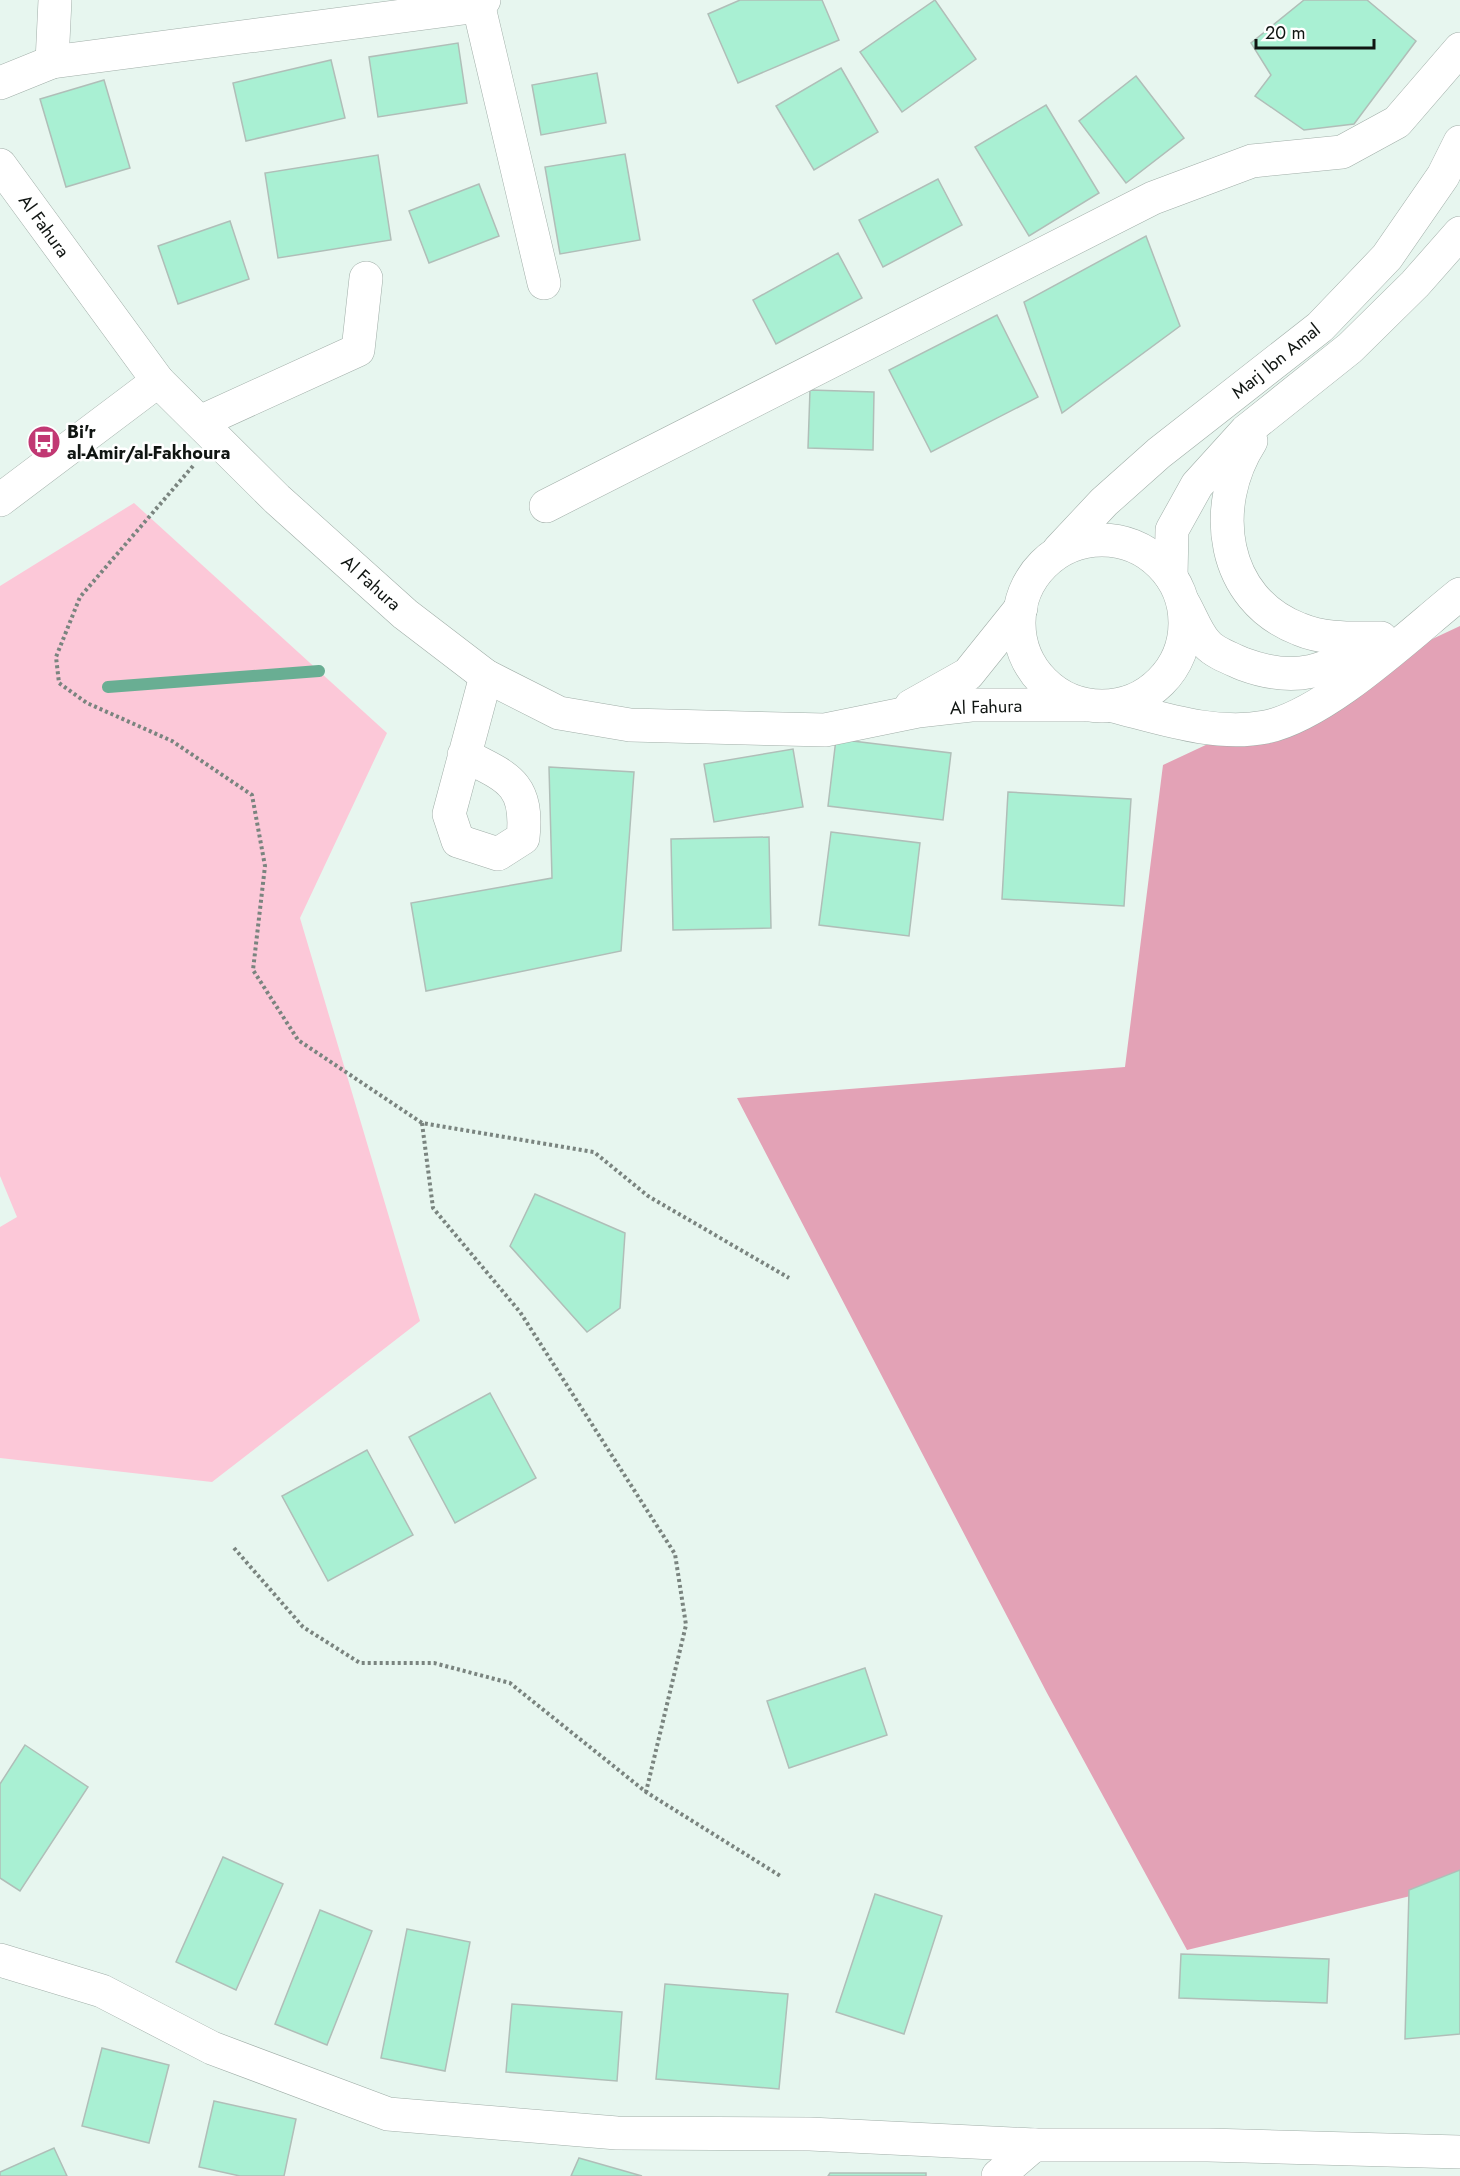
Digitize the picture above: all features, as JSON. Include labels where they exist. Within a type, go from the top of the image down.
[{"type":"street","points":[[52,62],[56,0]]},
{"type":"street","points":[[0,82],[52,62],[460,8],[481,2],[544,283]]},
{"type":"street","points":[[546,506],[1153,198],[1252,161],[1342,152],[1397,122],[1460,49]]},
{"type":"street","name":"Marj Ibn Amal","points":[[1059,550],[1104,502],[1159,453],[1320,327],[1387,257],[1443,176],[1460,142]]},
{"type":"street","name":"Al Fahura","points":[[0,165],[158,381],[277,499],[405,614],[486,676],[559,714],[630,725],[825,730],[888,717],[971,705],[1099,705]]},
{"type":"street","name":"Marj Ibn Amal","points":[[1415,630],[1381,638],[1329,668],[1298,674],[1264,672],[1231,659],[1207,644],[1177,589],[1172,530],[1197,485],[1246,431],[1350,348],[1416,284],[1460,233]]},
{"type":"street","points":[[208,431],[358,350],[366,278]]},
{"type":"street","points":[[0,500],[158,381]]},
{"type":"street","points":[[1271,411],[1238,461],[1227,500],[1228,541],[1237,574],[1261,608],[1299,629],[1334,638],[1381,638]]},
{"type":"street","points":[[1087,540],[1116,540],[1143,549],[1177,589],[1186,631],[1178,660],[1164,679],[1141,697],[1099,705],[1061,696],[1039,678],[1024,653],[1018,624],[1023,596],[1037,569],[1059,550],[1087,540]]},
{"type":"street","name":"Marj Ibn Amal","points":[[1099,705],[1214,728],[1265,727],[1299,716],[1341,690],[1460,594]]},
{"type":"street","name":"Al Fahura","points":[[888,717],[933,695],[968,674],[1021,608]]},
{"type":"street","points":[[464,755],[486,676]]},
{"type":"street","points":[[0,1960],[102,1990],[212,2048],[388,2114],[617,2133],[810,2134],[1034,2145],[1208,2145],[1460,2152]]},
{"type":"street","points":[[998,2176],[1034,2145]]},
{"type":"path","points":[[208,431],[80,597],[56,657],[59,683],[87,703],[172,741],[252,795],[265,866],[252,970],[298,1040],[422,1123],[594,1152],[648,1196],[789,1278]]},
{"type":"path","points":[[422,1123],[434,1208],[520,1312],[675,1554],[686,1625],[646,1792]]},
{"type":"path","points":[[234,1548],[303,1627],[360,1663],[435,1663],[510,1683],[646,1792],[782,1877]]},
{"type":"shaded area","points":[[134,503],[387,733],[300,918],[420,1321],[212,1482],[0,1458],[0,1227],[17,1217],[0,1176],[0,586]]},
{"type":"shaded area","points":[[1460,626],[1460,1884],[1187,1950],[1047,1693],[737,1098],[1125,1067],[1163,765]]},
{"type":"building","points":[[740,0],[822,0],[839,40],[738,83],[708,14]]},
{"type":"building","points":[[935,0],[976,59],[902,112],[860,52]]},
{"type":"building","points":[[1304,0],[1367,0],[1416,41],[1354,124],[1304,130],[1255,96],[1271,75],[1251,43]]},
{"type":"building","points":[[458,43],[467,103],[378,117],[369,57]]},
{"type":"building","points":[[331,60],[345,118],[246,141],[233,83]]},
{"type":"building","points":[[841,68],[878,132],[814,170],[776,106]]},
{"type":"building","points":[[597,73],[606,123],[541,135],[532,85]]},
{"type":"building","points":[[1136,76],[1184,138],[1126,183],[1079,121]]},
{"type":"building","points":[[104,80],[130,168],[66,187],[40,99]]},
{"type":"building","points":[[1046,105],[1099,193],[1029,236],[975,147]]},
{"type":"building","points":[[625,154],[640,240],[560,254],[545,167]]},
{"type":"building","points":[[378,155],[391,240],[278,258],[265,173]]},
{"type":"building","points":[[938,179],[962,225],[883,267],[859,220]]},
{"type":"building","points":[[479,184],[499,236],[429,263],[409,211]]},
{"type":"building","points":[[230,221],[249,279],[178,304],[158,246]]},
{"type":"building","points":[[1146,236],[1180,326],[1062,413],[1024,302]]},
{"type":"building","points":[[838,253],[862,298],[776,344],[753,300]]},
{"type":"building","points":[[997,315],[1038,397],[931,452],[889,370]]},
{"type":"building","points":[[810,390],[874,392],[873,450],[808,448]]},
{"type":"building","points":[[836,739],[951,753],[943,820],[828,806]]},
{"type":"building","points":[[793,749],[803,807],[714,822],[704,764]]},
{"type":"building","points":[[549,767],[634,772],[621,951],[426,991],[411,903],[552,878]]},
{"type":"building","points":[[1008,792],[1131,799],[1124,906],[1002,899]]},
{"type":"building","points":[[831,832],[920,843],[909,936],[819,925]]},
{"type":"building","points":[[769,837],[771,928],[673,930],[671,839]]},
{"type":"building","points":[[535,1194],[625,1233],[620,1308],[587,1332],[510,1246]]},
{"type":"building","points":[[490,1393],[536,1478],[455,1523],[409,1437]]},
{"type":"building","points":[[367,1450],[413,1535],[328,1581],[282,1496]]},
{"type":"building","points":[[865,1668],[887,1735],[789,1768],[767,1701]]},
{"type":"building","points":[[25,1745],[88,1787],[20,1891],[0,1878],[0,1784]]},
{"type":"building","points":[[223,1857],[283,1884],[236,1990],[176,1962]]},
{"type":"building","points":[[1460,1870],[1460,2034],[1405,2039],[1409,1890]]},
{"type":"building","points":[[875,1894],[942,1916],[904,2034],[836,2012]]},
{"type":"building","points":[[320,1910],[372,1931],[327,2045],[275,2024]]},
{"type":"building","points":[[407,1929],[470,1942],[445,2071],[381,2058]]},
{"type":"building","points":[[1181,1954],[1329,1959],[1327,2003],[1179,1998]]},
{"type":"building","points":[[665,1984],[788,1994],[779,2089],[656,2079]]},
{"type":"building","points":[[512,2004],[622,2012],[617,2081],[506,2072]]},
{"type":"building","points":[[102,2048],[169,2065],[149,2143],[82,2126]]},
{"type":"building","points":[[214,2101],[296,2119],[284,2176],[240,2176],[199,2167]]},
{"type":"building","points":[[54,2148],[67,2176],[0,2176],[0,2172]]},
{"type":"building","points":[[579,2158],[642,2176],[571,2176]]},
{"type":"building","points":[[830,2173],[926,2173],[926,2176],[828,2176]]},
{"type":"waterway","points":[[108,687],[319,671]]},
{"type":"place","name":"Bi'r al-Amir/al-Fakhoura","points":[[44,442]]}]
